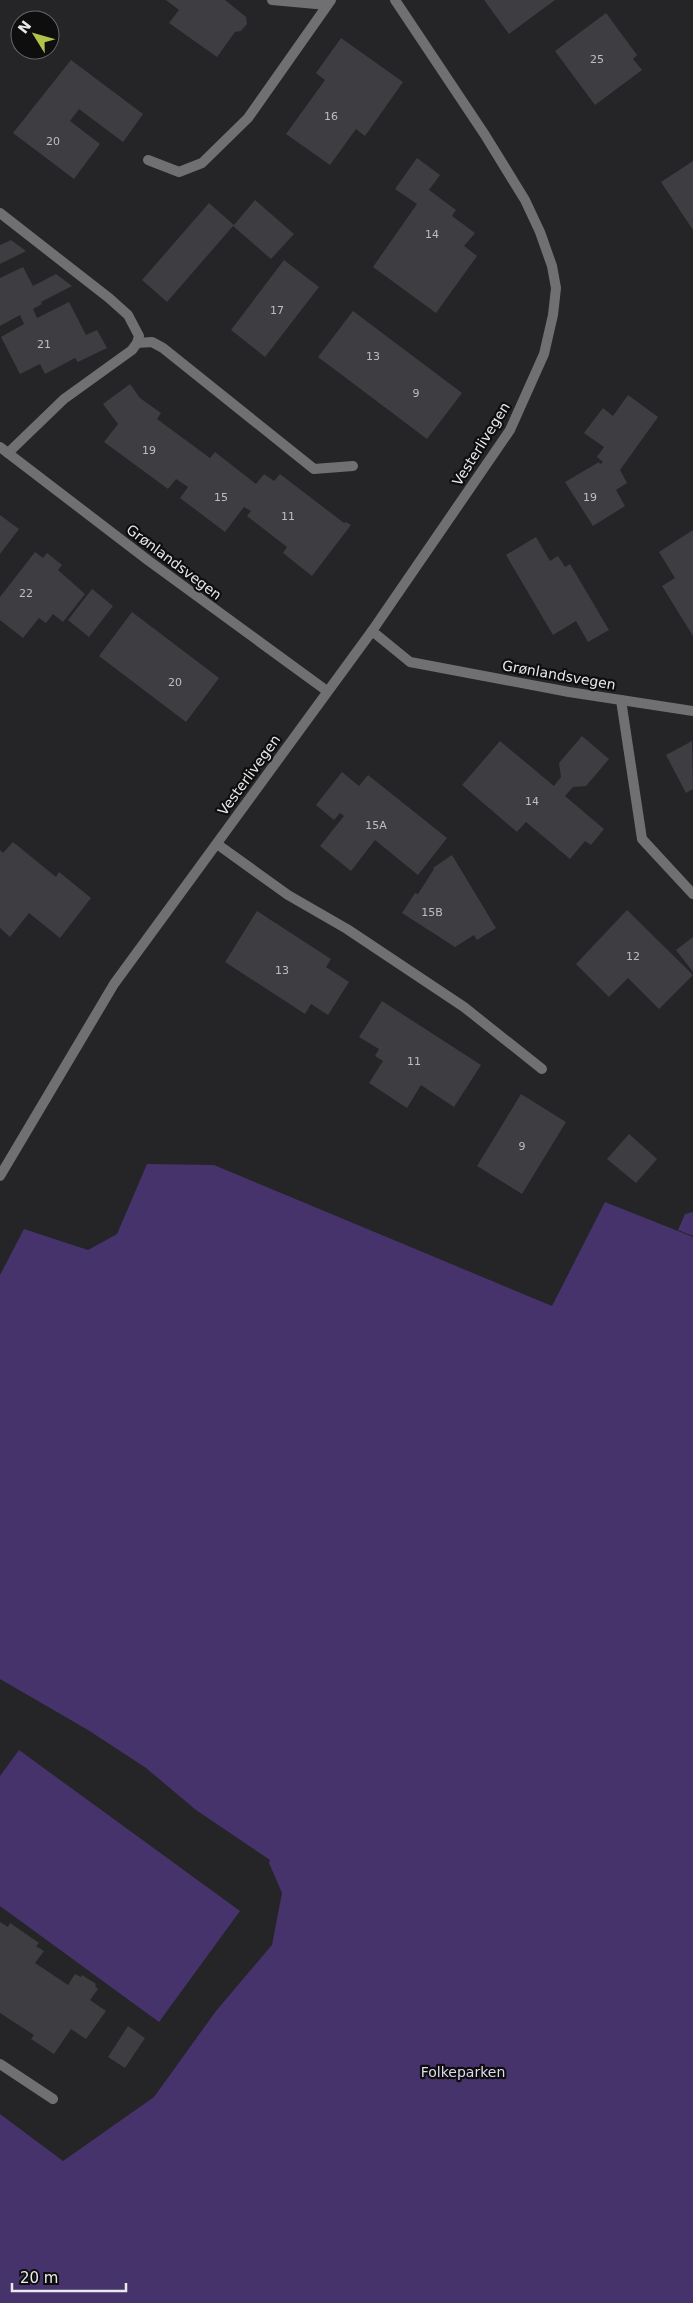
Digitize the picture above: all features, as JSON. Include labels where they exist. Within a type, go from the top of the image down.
[{"type":"street","points":[[272,0],[329,2]]},
{"type":"street","name":"Vesterlivegen","points":[[0,1176],[114,984],[372,631],[510,430],[544,354],[553,315],[556,288],[552,266],[543,240],[525,200],[485,135],[395,0]]},
{"type":"street","points":[[148,160],[179,172],[202,163],[248,118],[329,2]]},
{"type":"street","points":[[0,213],[102,292],[128,315],[138,336],[138,342],[152,342],[164,348],[314,469],[353,466]]},
{"type":"street","name":"Grønlandsvegen","points":[[138,342],[132,350],[64,399],[4,450],[156,566],[327,691]]},
{"type":"street","name":"Grønlandsvegen","points":[[372,631],[410,662],[693,711]]},
{"type":"street","points":[[621,700],[642,839],[693,894]]},
{"type":"street","points":[[217,844],[269,883],[347,929],[464,1007],[542,1069]]},
{"type":"street","points":[[0,2064],[53,2099]]},
{"type":"green space","name":"Folkeparken","points":[[147,1164],[214,1165],[552,1306],[605,1202],[693,1237],[693,2303],[0,2303],[0,2114],[63,2161],[154,2097],[216,2011],[272,1945],[282,1893],[269,1863],[270,1860],[196,1810],[146,1768],[88,1730],[0,1679],[0,1275],[24,1229],[88,1250],[117,1234]]},
{"type":"green space","points":[[693,1212],[693,1236],[678,1230],[685,1214]]},
{"type":"green space","points":[[19,1750],[240,1911],[159,2022],[0,1906],[0,1776]]},
{"type":"building","points":[[166,0],[225,0],[246,17],[247,24],[241,31],[235,32],[217,57],[169,23],[179,10]]},
{"type":"building","points":[[484,0],[555,0],[509,34]]},
{"type":"building","points":[[606,13],[637,55],[633,59],[642,70],[595,105],[555,51]]},
{"type":"building","points":[[341,38],[403,82],[365,136],[356,129],[330,165],[286,134],[325,80],[316,73]]},
{"type":"building","points":[[71,60],[143,114],[123,142],[79,109],[70,121],[100,144],[74,179],[13,133]]},
{"type":"building","points":[[417,158],[440,175],[429,190],[456,210],[452,216],[475,233],[464,246],[477,256],[436,313],[373,267],[417,204],[395,189]]},
{"type":"building","points":[[693,161],[693,230],[661,182]]},
{"type":"building","points":[[255,200],[294,234],[271,259],[233,226],[167,302],[142,280],[209,203],[234,225]]},
{"type":"building","points":[[11,240],[26,251],[0,264],[0,245]]},
{"type":"building","points":[[284,260],[319,287],[265,357],[231,330]]},
{"type":"building","points":[[23,267],[33,286],[56,274],[72,286],[41,302],[42,304],[33,309],[37,318],[69,302],[86,335],[97,330],[107,348],[78,362],[75,358],[45,374],[40,364],[20,374],[1,337],[24,324],[20,315],[0,326],[0,278]]},
{"type":"building","points":[[353,311],[462,393],[427,439],[318,357]]},
{"type":"building","points":[[130,384],[140,398],[161,413],[157,419],[210,458],[215,452],[256,484],[264,474],[274,481],[280,474],[344,523],[346,522],[351,525],[312,576],[283,553],[287,547],[247,516],[251,511],[244,507],[225,532],[180,498],[188,487],[176,479],[168,489],[104,442],[118,424],[103,404]]},
{"type":"building","points":[[628,395],[658,417],[620,470],[627,483],[616,490],[625,506],[593,526],[565,482],[599,462],[600,464],[603,462],[597,457],[604,447],[584,433],[603,408],[613,416]]},
{"type":"building","points":[[0,515],[19,529],[0,554]]},
{"type":"building","points":[[693,530],[693,636],[662,586],[675,578],[659,552]]},
{"type":"building","points":[[536,537],[550,561],[558,556],[565,567],[570,564],[609,630],[588,642],[576,621],[553,635],[506,555]]},
{"type":"building","points":[[35,552],[43,558],[47,553],[62,565],[58,570],[85,594],[63,622],[53,614],[46,623],[39,618],[23,638],[0,620],[0,597]]},
{"type":"building","points":[[92,589],[113,606],[89,637],[68,620]]},
{"type":"building","points":[[132,612],[219,678],[186,722],[99,656]]},
{"type":"building","points":[[582,736],[609,759],[586,786],[573,787],[565,796],[604,829],[591,845],[585,841],[570,859],[526,822],[517,832],[462,785],[500,741],[554,786],[561,777],[559,763]]},
{"type":"building","points":[[692,741],[693,789],[686,793],[666,755]]},
{"type":"building","points":[[342,772],[359,786],[368,775],[447,838],[418,875],[375,840],[351,871],[320,846],[344,816],[340,813],[334,820],[316,805]]},
{"type":"building","points":[[13,842],[56,877],[59,872],[91,898],[60,938],[29,913],[10,937],[0,928],[0,850],[3,853]]},
{"type":"building","points":[[452,855],[496,928],[477,940],[474,935],[455,947],[402,913],[415,893],[418,894],[433,868]]},
{"type":"building","points":[[627,910],[693,975],[659,1009],[628,978],[609,997],[576,964]]},
{"type":"building","points":[[257,911],[331,959],[326,967],[349,982],[328,1015],[311,1004],[305,1014],[225,962]]},
{"type":"building","points":[[693,937],[693,972],[676,950]]},
{"type":"building","points":[[382,1001],[481,1065],[454,1107],[421,1085],[407,1108],[369,1083],[383,1061],[375,1056],[379,1049],[359,1037]]},
{"type":"building","points":[[521,1094],[566,1122],[522,1194],[477,1166]]},
{"type":"building","points":[[629,1134],[657,1159],[636,1183],[607,1159]]},
{"type":"building","points":[[0,1922],[8,1927],[10,1923],[39,1943],[36,1946],[44,1951],[35,1963],[68,1985],[75,1974],[81,1977],[82,1975],[96,1984],[95,1986],[98,1989],[90,2000],[106,2011],[86,2039],[71,2029],[54,2054],[31,2039],[34,2035],[0,2013]]},
{"type":"building","points":[[128,2026],[145,2038],[125,2068],[108,2057]]}]
